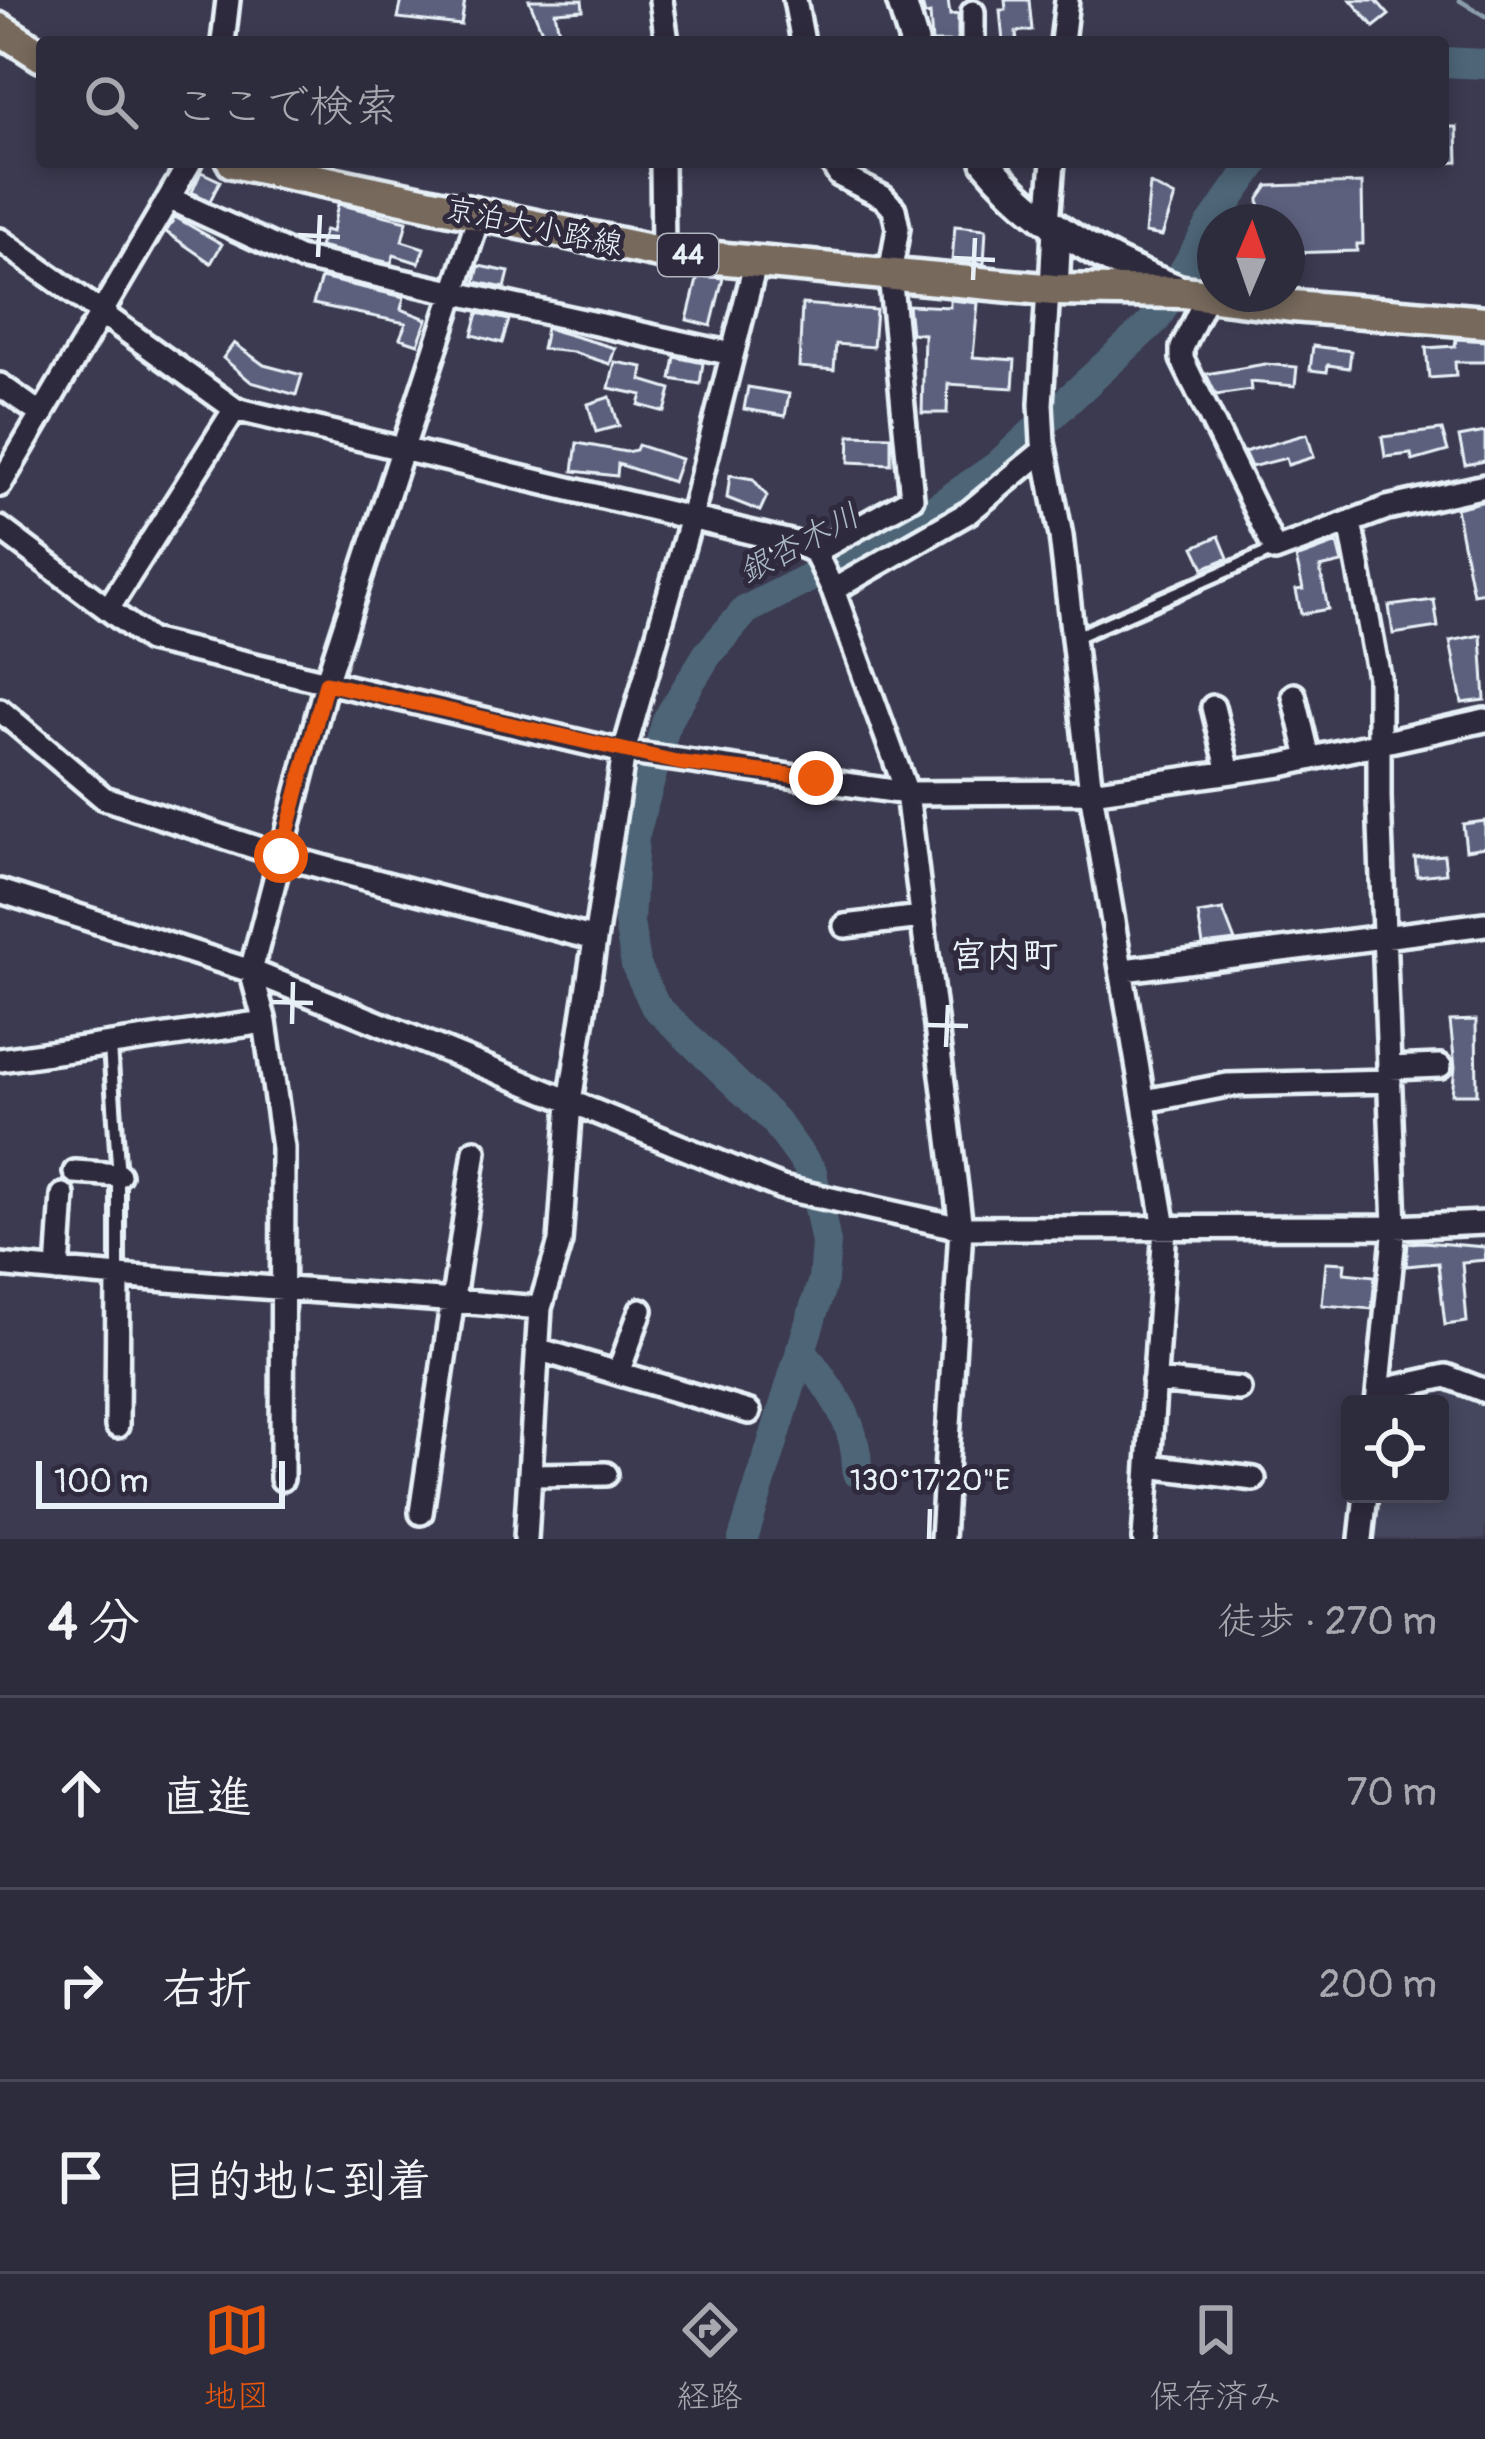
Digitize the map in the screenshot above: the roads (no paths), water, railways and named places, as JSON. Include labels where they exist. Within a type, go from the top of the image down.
[{"type":"main road","points":[[0,28],[36,52]]},
{"type":"main road","name":"京泊大小路線","points":[[259,168],[663,253],[1051,290],[1179,291],[1485,322]]},
{"type":"street","points":[[224,36],[228,0]]},
{"type":"street","points":[[661,0],[666,36]]},
{"type":"street","points":[[795,0],[802,36]]},
{"type":"street","points":[[901,0],[912,36]]},
{"type":"street","points":[[1063,36],[1067,0]]},
{"type":"street","points":[[973,12],[973,36]]},
{"type":"street","points":[[0,485],[186,168]]},
{"type":"street","points":[[662,168],[663,253]]},
{"type":"street","points":[[815,552],[912,498],[890,274],[898,228],[894,208],[883,197],[839,176],[835,168]]},
{"type":"street","points":[[992,168],[1052,224],[1105,259],[1179,291],[1182,359],[1275,550],[1387,508],[1485,486]]},
{"type":"street","points":[[1053,168],[1051,290],[1041,404],[1044,446],[1061,536],[1091,792],[1165,1228],[1144,1539]]},
{"type":"street","points":[[169,198],[299,258],[732,354]]},
{"type":"street","points":[[282,1479],[283,1148],[265,1022],[251,971],[326,683],[479,216]]},
{"type":"street","points":[[0,240],[236,409],[795,543],[815,552],[907,794],[961,1228],[949,1538]]},
{"type":"street","points":[[526,1539],[540,1308],[560,1242],[570,1102],[624,752],[691,518],[756,262]]},
{"type":"street","points":[[0,385],[42,415]]},
{"type":"street","points":[[108,609],[236,409]]},
{"type":"street","points":[[833,590],[970,512],[1044,446]]},
{"type":"street","points":[[1350,522],[1379,677],[1395,1227],[1378,1395]]},
{"type":"street","points":[[0,528],[149,640],[624,752],[907,794],[1091,792],[1310,758],[1485,720]]},
{"type":"street","points":[[1294,695],[1310,758]]},
{"type":"street","points":[[1214,707],[1229,772]]},
{"type":"street","points":[[0,710],[104,797],[281,856],[596,939]]},
{"type":"street","points":[[0,891],[251,971],[782,1188],[838,1202],[961,1228],[1485,1223]]},
{"type":"street","points":[[845,926],[922,917]]},
{"type":"street","points":[[1124,970],[1485,924]]},
{"type":"street","points":[[0,1060],[265,1022]]},
{"type":"street","points":[[1144,1100],[1227,1085],[1390,1075],[1440,1066]]},
{"type":"street","points":[[421,1513],[475,1151]]},
{"type":"street","points":[[75,1172],[118,1175]]},
{"type":"street","points":[[58,1271],[63,1195]]},
{"type":"street","points":[[0,1265],[540,1308]]},
{"type":"street","points":[[117,1426],[128,1322],[118,1278]]},
{"type":"street","points":[[618,1373],[640,1310]]},
{"type":"street","points":[[536,1349],[749,1412]]},
{"type":"street","points":[[1387,1395],[1446,1376],[1485,1391]]},
{"type":"street","points":[[1154,1381],[1239,1389]]},
{"type":"street","points":[[1149,1466],[1253,1479]]},
{"type":"street","points":[[530,1474],[606,1474]]},
{"type":"street","points":[[1360,1539],[1365,1503]]},
{"type":"lane","points":[[1073,638],[1275,550]]},
{"type":"lane","points":[[110,1047],[118,1278]]},
{"type":"waterway","points":[[1459,0],[1485,16]]},
{"type":"waterway","name":"銀杏木川","points":[[1449,62],[1485,64]]},
{"type":"waterway","name":"銀杏木川","points":[[743,1539],[823,1280],[826,1243],[812,1172],[775,1121],[655,1006],[636,965],[629,923],[634,837],[667,720],[707,655],[746,610],[909,527],[997,466],[1156,319],[1210,226],[1251,168]]},
{"type":"waterway","points":[[801,1349],[847,1421],[857,1472]]},
{"type":"district","name":"宮内町","points":[[1004,955]]}]
